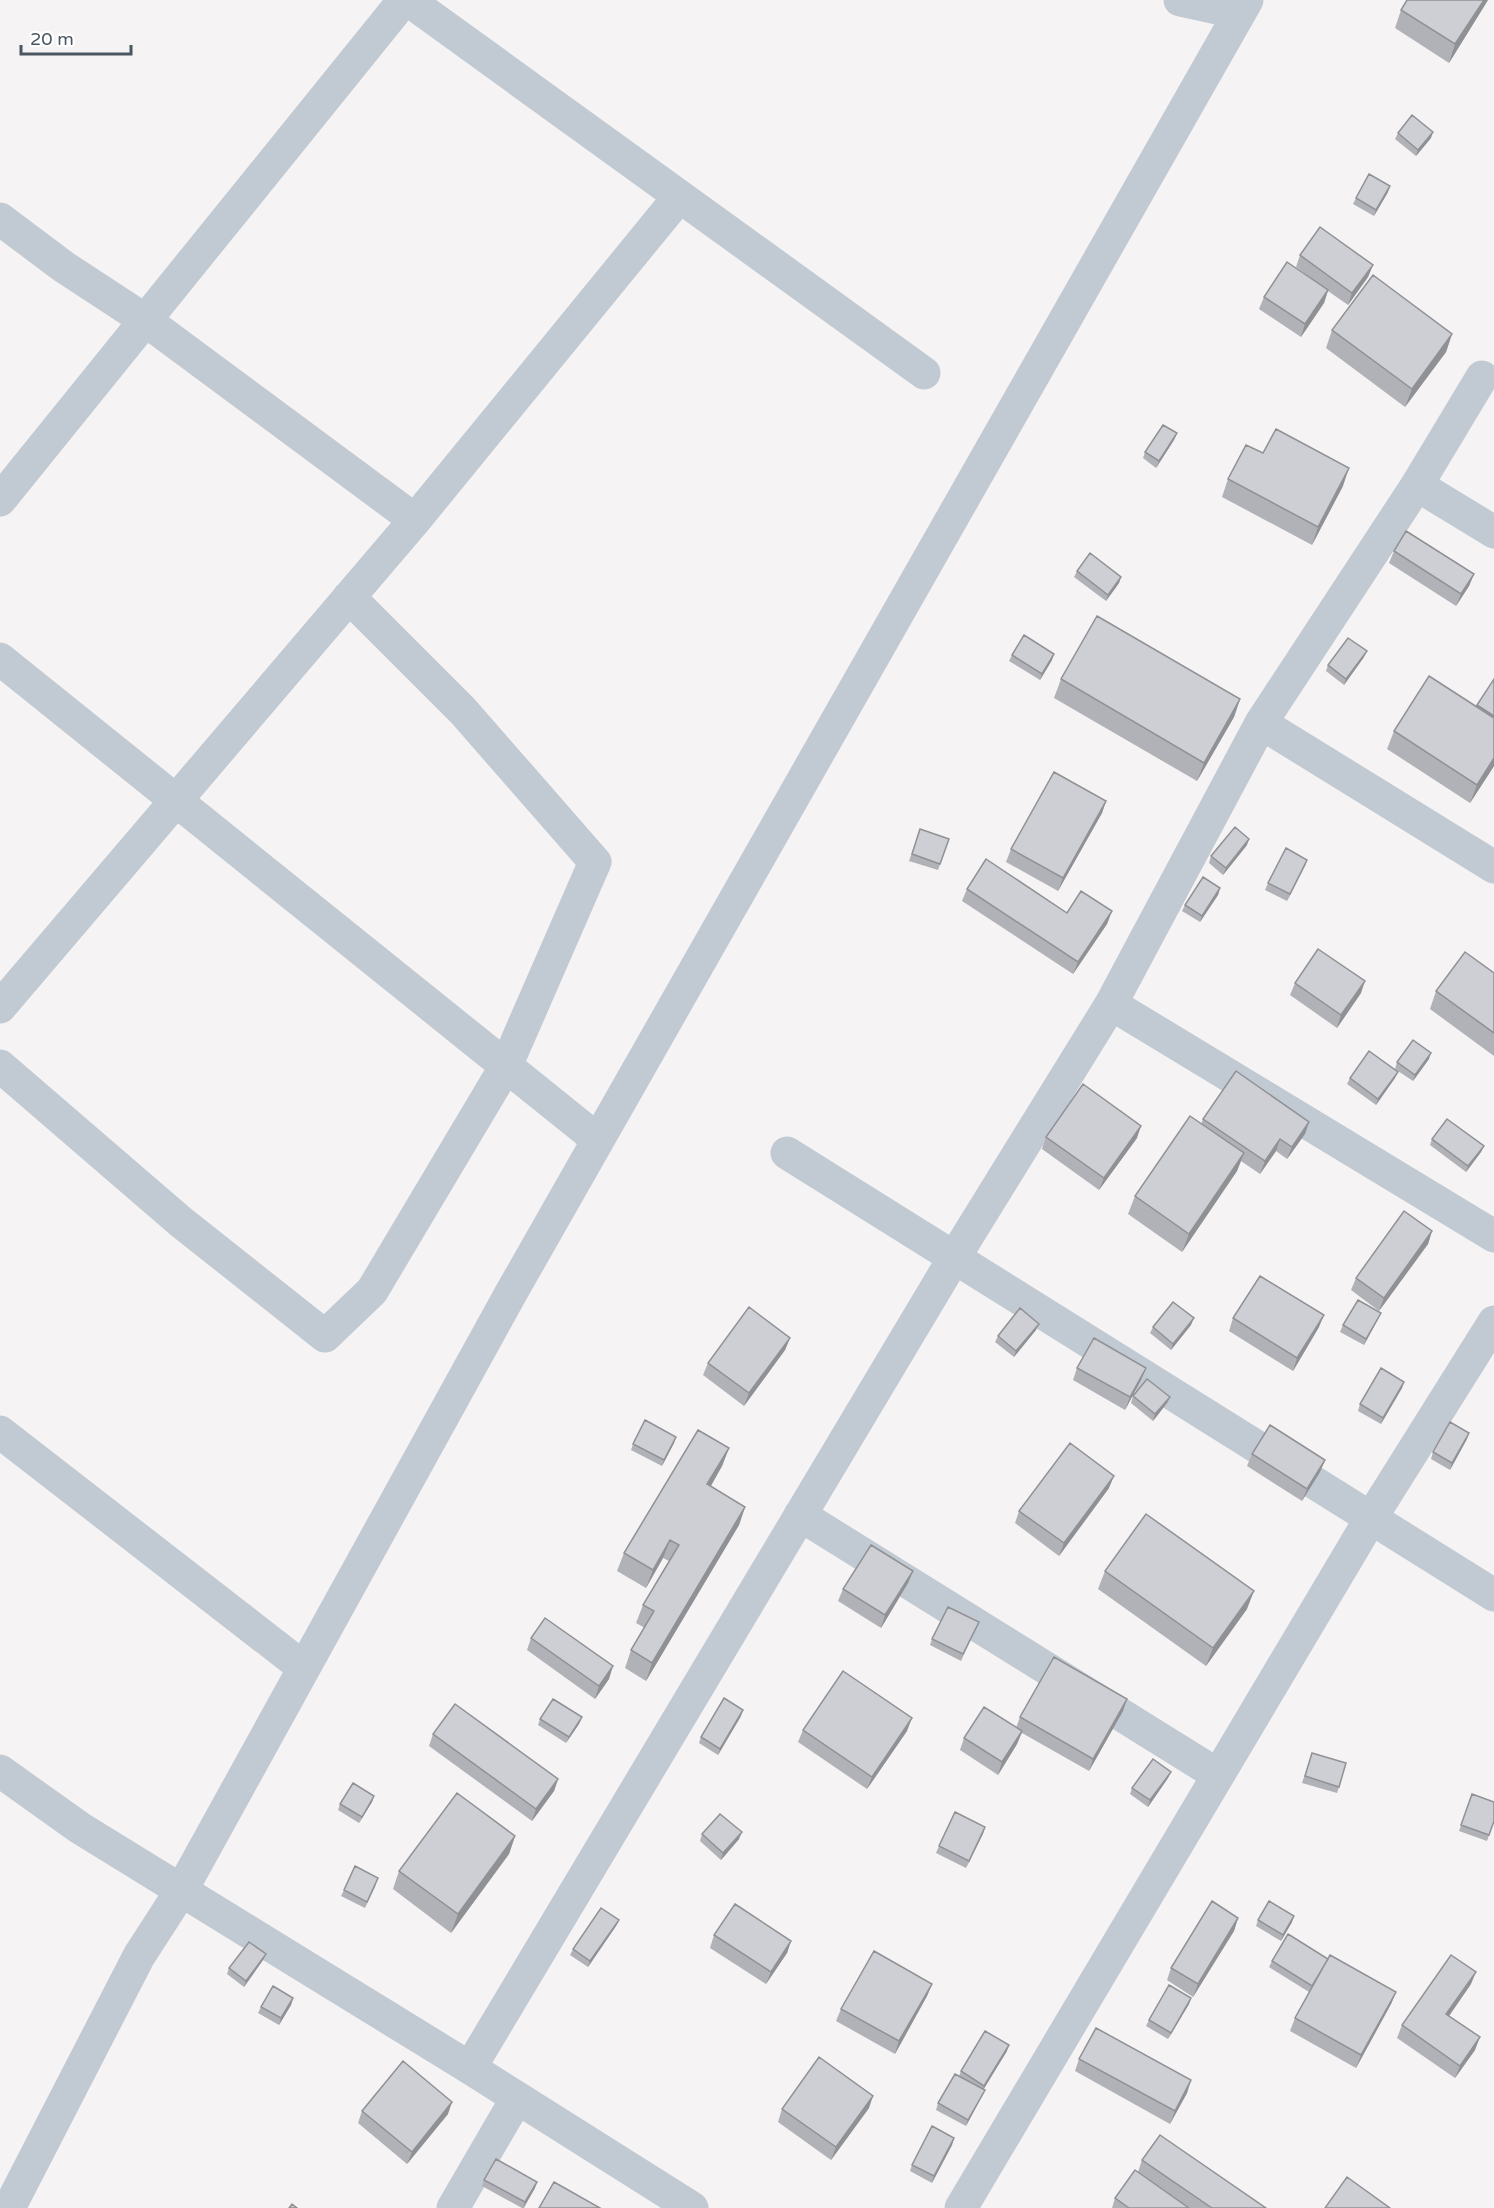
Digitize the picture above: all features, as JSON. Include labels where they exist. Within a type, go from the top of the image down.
[{"type":"street","points":[[0,500],[404,0]]},
{"type":"street","points":[[408,0],[924,373]]},
{"type":"street","points":[[9,2208],[139,1956],[181,1891],[598,1140],[1243,7],[1180,0]]},
{"type":"street","points":[[0,1007],[415,520],[679,197]]},
{"type":"street","points":[[0,219],[64,267],[145,320],[415,520]]},
{"type":"street","points":[[470,2068],[954,1258],[1111,1004],[1261,723],[1417,485],[1482,377]]},
{"type":"street","points":[[1417,485],[1494,532]]},
{"type":"street","points":[[0,1066],[182,1222],[325,1336],[372,1291],[507,1065],[595,862],[463,711],[349,597]]},
{"type":"street","points":[[0,659],[598,1140]]},
{"type":"street","points":[[1261,723],[1494,867]]},
{"type":"street","points":[[1111,1004],[1494,1236]]},
{"type":"street","points":[[787,1153],[1494,1595]]},
{"type":"street","points":[[961,2208],[1371,1518],[1494,1322]]},
{"type":"street","points":[[0,1432],[304,1668]]},
{"type":"street","points":[[800,1515],[1218,1775]]},
{"type":"street","points":[[0,1771],[80,1828],[470,2068],[692,2208]]},
{"type":"street","points":[[453,2208],[517,2098]]},
{"type":"building","points":[[1407,0],[1484,0],[1455,44],[1401,10]]},
{"type":"building","points":[[1412,115],[1433,132],[1418,150],[1398,133]]},
{"type":"building","points":[[1369,174],[1390,186],[1376,210],[1356,198]]},
{"type":"building","points":[[1320,227],[1373,265],[1352,293],[1300,255]]},
{"type":"building","points":[[1287,262],[1328,290],[1305,324],[1264,297]]},
{"type":"building","points":[[1373,275],[1452,334],[1412,389],[1332,330]]},
{"type":"building","points":[[1163,425],[1177,433],[1159,461],[1145,452]]},
{"type":"building","points":[[1276,429],[1349,468],[1318,527],[1228,479],[1246,445],[1263,453]]},
{"type":"building","points":[[1406,531],[1474,574],[1461,594],[1394,551]]},
{"type":"building","points":[[1090,553],[1121,577],[1108,595],[1077,571]]},
{"type":"building","points":[[1097,616],[1240,699],[1204,763],[1061,679]]},
{"type":"building","points":[[1024,635],[1054,654],[1042,674],[1012,655]]},
{"type":"building","points":[[1348,638],[1367,651],[1346,679],[1328,665]]},
{"type":"building","points":[[1429,676],[1494,718],[1494,758],[1477,785],[1394,731]]},
{"type":"building","points":[[1494,679],[1494,716],[1477,705]]},
{"type":"building","points":[[1054,772],[1106,801],[1063,878],[1011,849]]},
{"type":"building","points":[[1235,827],[1249,839],[1226,868],[1211,856]]},
{"type":"building","points":[[920,829],[949,839],[940,864],[912,854]]},
{"type":"building","points":[[1286,848],[1307,860],[1290,894],[1268,883]]},
{"type":"building","points":[[986,859],[1067,913],[1081,891],[1112,911],[1078,962],[967,889]]},
{"type":"building","points":[[1203,877],[1220,888],[1202,916],[1185,905]]},
{"type":"building","points":[[1318,949],[1365,981],[1341,1015],[1295,983]]},
{"type":"building","points":[[1465,952],[1494,973],[1494,1033],[1436,991]]},
{"type":"building","points":[[1413,1040],[1431,1053],[1415,1075],[1397,1062]]},
{"type":"building","points":[[1369,1051],[1398,1072],[1378,1099],[1350,1078]]},
{"type":"building","points":[[1236,1071],[1309,1122],[1292,1147],[1280,1139],[1265,1161],[1203,1119]]},
{"type":"building","points":[[1083,1084],[1141,1126],[1104,1178],[1046,1137]]},
{"type":"building","points":[[1190,1116],[1244,1153],[1189,1234],[1135,1196]]},
{"type":"building","points":[[1447,1119],[1484,1146],[1468,1166],[1432,1139]]},
{"type":"building","points":[[1404,1211],[1432,1231],[1384,1298],[1356,1278]]},
{"type":"building","points":[[1260,1276],[1324,1315],[1297,1358],[1233,1318]]},
{"type":"building","points":[[1358,1300],[1381,1313],[1366,1339],[1343,1325]]},
{"type":"building","points":[[1173,1302],[1194,1318],[1173,1344],[1153,1327]]},
{"type":"building","points":[[749,1307],[790,1338],[749,1393],[708,1363]]},
{"type":"building","points":[[1020,1308],[1039,1324],[1016,1351],[998,1336]]},
{"type":"building","points":[[1094,1338],[1146,1368],[1130,1397],[1077,1368]]},
{"type":"building","points":[[1381,1368],[1404,1382],[1383,1418],[1360,1404]]},
{"type":"building","points":[[1147,1379],[1170,1397],[1155,1414],[1133,1396]]},
{"type":"building","points":[[645,1420],[676,1437],[664,1460],[633,1444]]},
{"type":"building","points":[[1450,1422],[1469,1433],[1452,1463],[1433,1452]]},
{"type":"building","points":[[1270,1425],[1325,1460],[1307,1489],[1252,1454]]},
{"type":"building","points":[[698,1430],[729,1448],[707,1484],[745,1507],[652,1663],[631,1650],[654,1611],[643,1605],[679,1545],[670,1540],[653,1570],[624,1553]]},
{"type":"building","points":[[1070,1443],[1114,1476],[1064,1543],[1019,1511]]},
{"type":"building","points":[[1146,1514],[1254,1591],[1213,1648],[1105,1571]]},
{"type":"building","points":[[871,1545],[913,1571],[885,1615],[843,1589]]},
{"type":"building","points":[[948,1607],[979,1622],[963,1654],[932,1639]]},
{"type":"building","points":[[545,1618],[613,1666],[599,1686],[531,1638]]},
{"type":"building","points":[[1054,1657],[1127,1699],[1093,1759],[1020,1717]]},
{"type":"building","points":[[843,1671],[912,1718],[872,1777],[803,1730]]},
{"type":"building","points":[[724,1698],[743,1710],[720,1749],[701,1737]]},
{"type":"building","points":[[553,1699],[582,1717],[569,1737],[540,1719]]},
{"type":"building","points":[[455,1704],[558,1779],[536,1809],[433,1734]]},
{"type":"building","points":[[984,1707],[1022,1731],[1002,1762],[964,1738]]},
{"type":"building","points":[[1312,1753],[1346,1763],[1339,1787],[1305,1776]]},
{"type":"building","points":[[1153,1759],[1171,1772],[1150,1800],[1132,1788]]},
{"type":"building","points":[[353,1783],[374,1796],[362,1817],[340,1804]]},
{"type":"building","points":[[457,1793],[515,1836],[458,1914],[399,1871]]},
{"type":"building","points":[[1472,1794],[1494,1802],[1494,1821],[1489,1835],[1461,1825]]},
{"type":"building","points":[[955,1812],[985,1827],[969,1861],[939,1846]]},
{"type":"building","points":[[720,1814],[742,1832],[723,1853],[702,1834]]},
{"type":"building","points":[[355,1866],[378,1878],[367,1902],[344,1890]]},
{"type":"building","points":[[1212,1901],[1238,1918],[1198,1984],[1171,1968]]},
{"type":"building","points":[[1269,1901],[1294,1916],[1283,1935],[1258,1920]]},
{"type":"building","points":[[735,1904],[791,1941],[771,1972],[714,1935]]},
{"type":"building","points":[[601,1908],[619,1920],[590,1961],[573,1949]]},
{"type":"building","points":[[1288,1934],[1328,1959],[1312,1986],[1272,1961]]},
{"type":"building","points":[[249,1942],[266,1954],[246,1981],[229,1968]]},
{"type":"building","points":[[874,1951],[932,1984],[899,2041],[841,2009]]},
{"type":"building","points":[[1330,1955],[1396,1992],[1361,2055],[1295,2018]]},
{"type":"building","points":[[1451,1955],[1476,1972],[1446,2014],[1480,2037],[1460,2066],[1402,2025]]},
{"type":"building","points":[[1169,1985],[1191,1998],[1171,2033],[1149,2020]]},
{"type":"building","points":[[273,1986],[293,1998],[281,2018],[261,2007]]},
{"type":"building","points":[[1096,2028],[1191,2080],[1175,2111],[1079,2059]]},
{"type":"building","points":[[985,2031],[1009,2045],[984,2086],[961,2071]]},
{"type":"building","points":[[819,2057],[873,2096],[836,2147],[782,2109]]},
{"type":"building","points":[[403,2061],[452,2102],[412,2152],[362,2111]]},
{"type":"building","points":[[955,2074],[985,2090],[968,2120],[938,2103]]},
{"type":"building","points":[[932,2126],[954,2138],[934,2176],[912,2165]]},
{"type":"building","points":[[1160,2135],[1266,2208],[1212,2208],[1142,2160]]},
{"type":"building","points":[[496,2159],[537,2182],[525,2202],[484,2180]]},
{"type":"building","points":[[1135,2170],[1189,2208],[1129,2208],[1115,2198]]},
{"type":"building","points":[[1347,2177],[1390,2208],[1325,2208]]},
{"type":"building","points":[[554,2182],[600,2208],[539,2208]]}]
